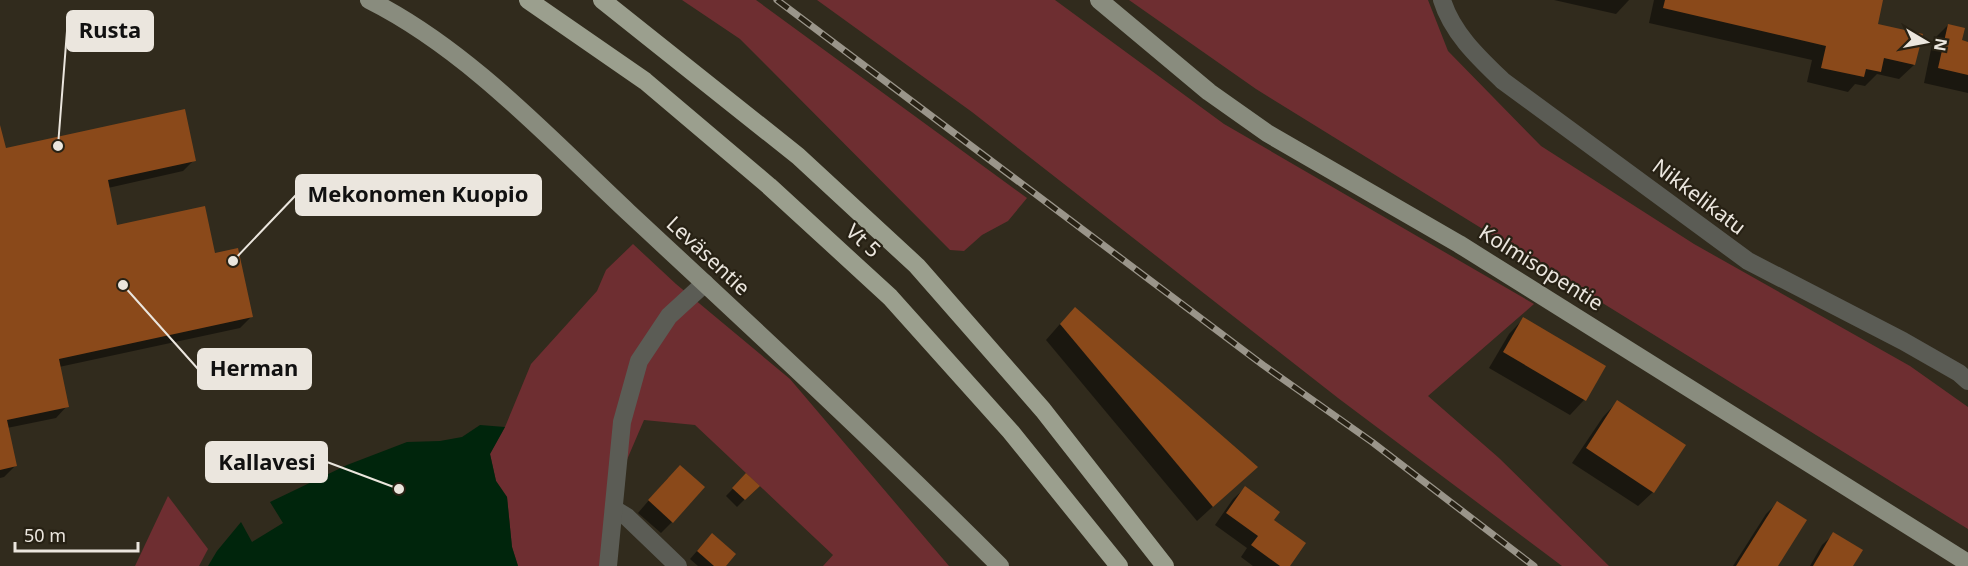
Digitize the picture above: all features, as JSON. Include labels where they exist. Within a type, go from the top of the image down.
[{"type":"highway","name":"Vt 5","points":[[528,0],[645,81],[769,186],[890,297],[1011,432],[1119,566]]},
{"type":"highway","name":"Vt 5","points":[[602,0],[798,156],[917,266],[1043,410],[1165,566]]},
{"type":"main road","name":"Leväsentie","points":[[369,0],[391,11],[443,46],[505,97],[705,283],[1000,566]]},
{"type":"main road","name":"Kolmisopentie","points":[[1099,0],[1209,92],[1267,133],[1459,244],[1968,563]]},
{"type":"street","name":"Nikkelikatu","points":[[1442,0],[1452,24],[1477,55],[1503,81],[1748,261],[1903,341],[1959,373],[1968,381]]},
{"type":"street","points":[[608,566],[622,422],[639,361],[669,316],[705,283]]},
{"type":"street","points":[[614,509],[627,517],[678,566]]},
{"type":"shaded area","points":[[682,0],[756,0],[1027,198],[1008,221],[982,235],[964,251],[950,250],[740,39]]},
{"type":"shaded area","points":[[817,0],[1055,0],[1224,124],[1534,304],[1428,396],[1499,458],[1609,566],[1562,566],[1338,398],[972,112]]},
{"type":"shaded area","points":[[1129,0],[1428,0],[1448,51],[1541,146],[1694,244],[1910,366],[1968,407],[1968,529],[1256,89]]},
{"type":"shaded area","points":[[633,244],[676,284],[790,379],[949,566],[823,566],[833,555],[695,425],[644,420],[605,511],[600,566],[518,566],[512,547],[507,497],[496,481],[490,454],[505,427],[531,364],[597,291],[606,270]]},
{"type":"shaded area","points":[[480,425],[505,427],[490,454],[496,481],[507,497],[512,547],[518,566],[208,566],[217,551],[241,522],[252,542],[283,523],[270,502],[347,465],[407,442],[440,441],[462,437]]},
{"type":"shaded area","points":[[168,496],[208,549],[199,566],[135,566]]},
{"type":"building","points":[[1665,0],[1883,0],[1878,24],[1923,34],[1915,65],[1884,58],[1881,72],[1866,69],[1864,77],[1821,68],[1826,46],[1663,8]]},
{"type":"building","points":[[1948,24],[1965,28],[1962,40],[1968,42],[1968,75],[1938,68]]},
{"type":"building","points":[[185,109],[196,161],[108,180],[117,225],[205,206],[215,253],[238,248],[253,317],[59,359],[69,407],[7,420],[17,466],[0,470],[0,125],[6,148]]},
{"type":"building","points":[[1075,307],[1258,467],[1213,507],[1060,324]]},
{"type":"building","points":[[1523,317],[1606,366],[1586,401],[1503,352]]},
{"type":"building","points":[[1617,400],[1686,445],[1654,493],[1586,448]]},
{"type":"building","points":[[680,465],[705,487],[673,523],[648,500]]},
{"type":"building","points":[[746,473],[760,486],[745,500],[732,488]]},
{"type":"building","points":[[1245,486],[1280,512],[1274,520],[1306,543],[1290,566],[1280,566],[1251,545],[1258,536],[1226,513]]},
{"type":"building","points":[[1777,501],[1807,520],[1778,566],[1736,566]]},
{"type":"building","points":[[1833,532],[1863,550],[1853,566],[1813,566]]},
{"type":"building","points":[[712,533],[736,554],[726,566],[714,566],[697,551]]},
{"type":"railway","points":[[777,0],[1263,365],[1372,442],[1534,566]]},
{"type":"place","name":"Rusta","points":[[58,146]]},
{"type":"place","name":"Mekonomen Kuopio","points":[[233,261]]},
{"type":"place","name":"Herman","points":[[123,285]]},
{"type":"place","name":"Kallavesi","points":[[399,489]]}]
